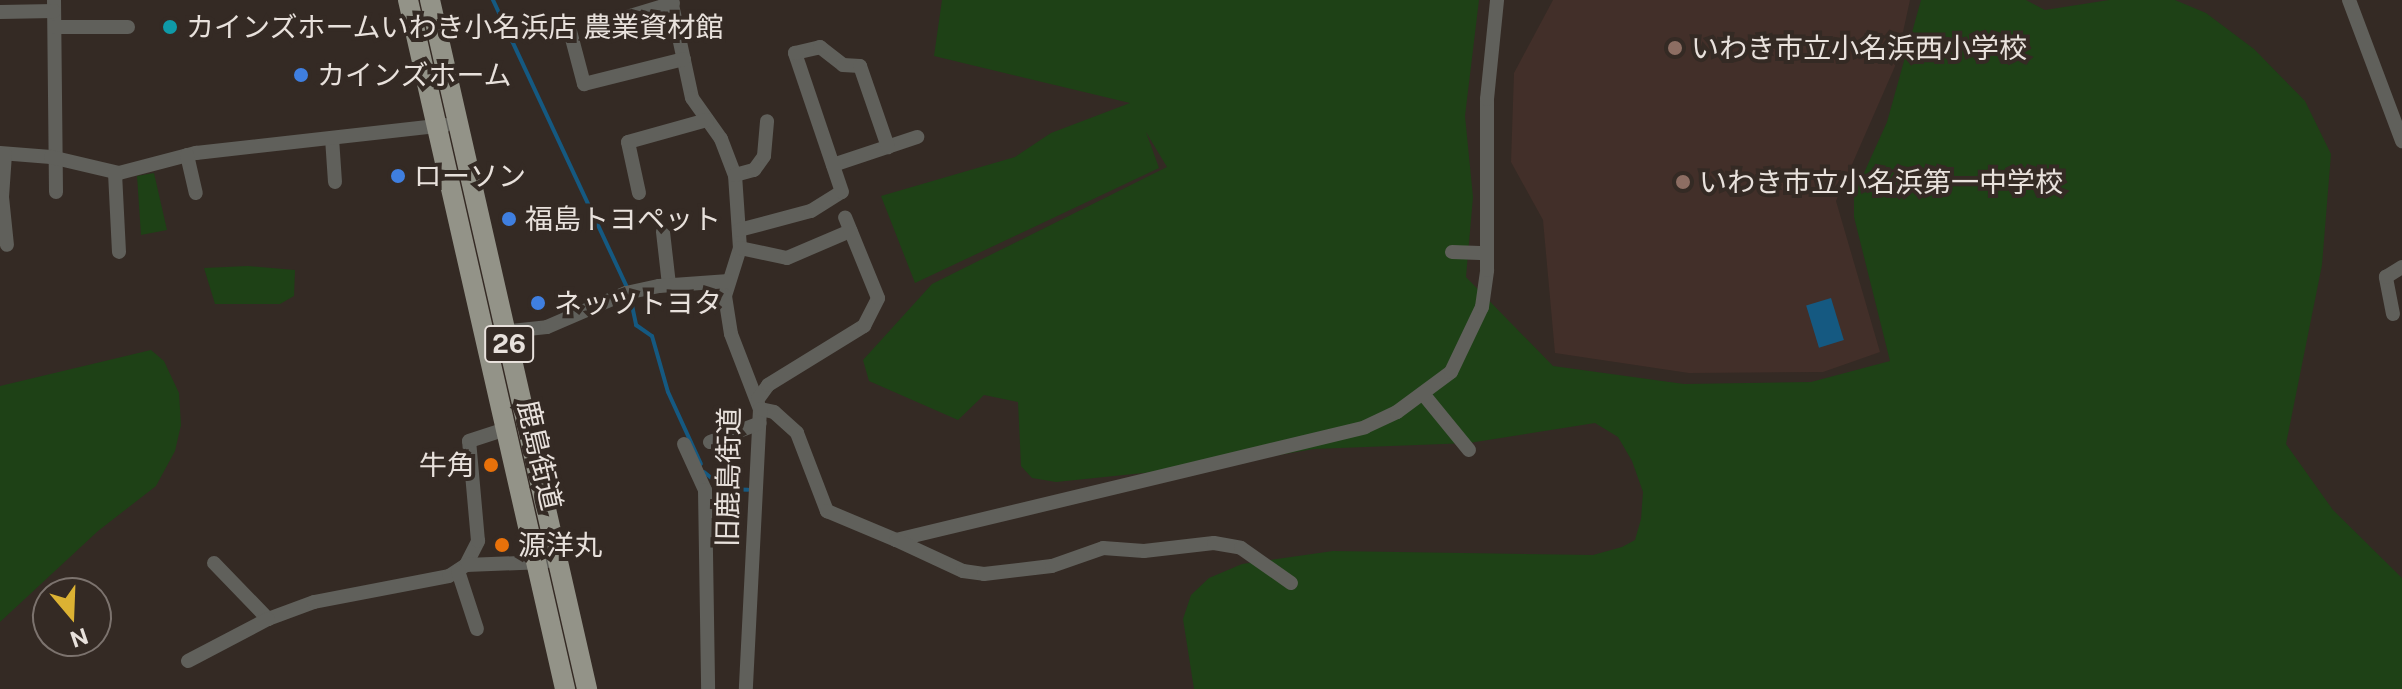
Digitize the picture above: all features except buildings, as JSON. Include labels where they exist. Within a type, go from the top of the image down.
[{"type":"main road","name":"鹿島街道","points":[[408,0],[565,689]]},
{"type":"main road","name":"26","points":[[430,0],[587,689]]},
{"type":"street","points":[[896,540],[1365,427],[1424,395],[1451,372],[1473,329],[1485,287],[1487,99],[1497,0]]},
{"type":"street","points":[[2349,0],[2402,141]]},
{"type":"street","points":[[627,17],[672,1]]},
{"type":"street","name":"旧鹿島街道","points":[[672,1],[692,98],[735,175],[740,248],[725,296],[731,334],[759,410],[746,689]]},
{"type":"street","points":[[0,12],[54,6],[56,192]]},
{"type":"street","points":[[55,27],[128,27]]},
{"type":"street","points":[[570,31],[584,84],[684,59]]},
{"type":"street","points":[[739,230],[803,214],[842,192],[795,53],[820,47],[843,65],[860,66],[888,147]]},
{"type":"street","points":[[639,193],[628,142],[707,120]]},
{"type":"street","points":[[735,175],[754,170],[764,156],[767,121]]},
{"type":"street","points":[[7,245],[2,197],[3,153],[57,159],[115,173],[187,155],[457,123]]},
{"type":"street","points":[[833,165],[917,137]]},
{"type":"street","points":[[332,138],[335,182]]},
{"type":"street","points":[[187,155],[196,193]]},
{"type":"street","points":[[115,173],[119,252]]},
{"type":"street","points":[[710,442],[759,410],[768,385],[864,326],[878,298],[847,224],[787,258],[740,248]]},
{"type":"street","points":[[663,232],[669,285]]},
{"type":"street","points":[[1452,252],[1487,253]]},
{"type":"street","points":[[2393,314],[2386,277],[2402,267]]},
{"type":"street","points":[[483,334],[547,327],[630,292],[669,285],[729,281]]},
{"type":"street","points":[[1424,395],[1469,450]]},
{"type":"street","points":[[759,410],[774,412],[797,433],[827,511],[963,571],[984,574],[1052,566],[1103,548],[1144,551],[1214,543],[1241,548],[1291,583]]},
{"type":"street","points":[[477,629],[462,568],[478,541],[469,441],[505,429]]},
{"type":"street","points":[[684,444],[705,490],[708,689]]},
{"type":"street","points":[[188,661],[268,619],[314,602],[462,568],[537,565],[557,558]]},
{"type":"street","points":[[214,563],[268,619]]},
{"type":"shaded area","name":"いわき市立小名浜第一中学校","points":[[1553,0],[1910,0],[1896,64],[1836,201],[1880,352],[1823,372],[1689,373],[1555,353],[1543,220],[1511,162],[1514,73]]},
{"type":"green space","points":[[942,0],[1479,0],[1465,116],[1473,197],[1466,277],[1553,366],[1684,384],[1811,382],[1890,361],[1854,217],[1854,195],[1887,122],[1921,0],[2026,0],[2045,10],[2109,0],[2175,0],[2206,13],[2254,49],[2305,101],[2331,154],[2322,265],[2286,444],[2333,510],[2402,578],[2402,689],[1194,689],[1183,619],[1191,595],[1209,578],[1242,564],[1333,551],[1593,555],[1622,547],[1635,540],[1641,519],[1643,492],[1632,461],[1618,437],[1595,423],[1469,443],[1314,449],[1221,465],[1056,482],[1032,478],[1021,466],[1018,402],[984,395],[958,420],[869,381],[863,360],[932,284],[1167,167],[1146,132],[1159,168],[915,283],[881,196],[1015,157],[1051,133],[1130,103],[934,56]]},
{"type":"green space","points":[[154,173],[167,230],[141,235],[137,176]]},
{"type":"green space","points":[[248,266],[295,270],[294,296],[280,304],[215,304],[204,268]]},
{"type":"green space","points":[[151,350],[164,361],[179,393],[181,425],[175,451],[156,486],[98,531],[48,577],[32,577],[32,592],[0,622],[0,386]]},
{"type":"water","points":[[1831,298],[1844,340],[1819,348],[1806,306]]},
{"type":"waterway","points":[[493,0],[627,288]]},
{"type":"waterway","points":[[630,296],[636,325],[652,336],[668,392],[701,464]]},
{"type":"waterway","points":[[704,472],[725,489],[748,490]]},
{"type":"place","name":"カインズホームいわき小名浜店 農業資材館","points":[[170,27]]},
{"type":"place","name":"いわき市立小名浜西小学校","points":[[1675,48]]},
{"type":"place","name":"カインズホーム","points":[[301,75]]},
{"type":"place","name":"ローソン","points":[[398,176]]},
{"type":"place","name":"いわき市立小名浜第一中学校","points":[[1683,182]]},
{"type":"place","name":"福島トヨペット","points":[[509,219]]},
{"type":"place","name":"ネッツトヨタ","points":[[538,303]]},
{"type":"place","name":"牛角","points":[[491,465]]},
{"type":"place","name":"源洋丸","points":[[502,545]]}]
